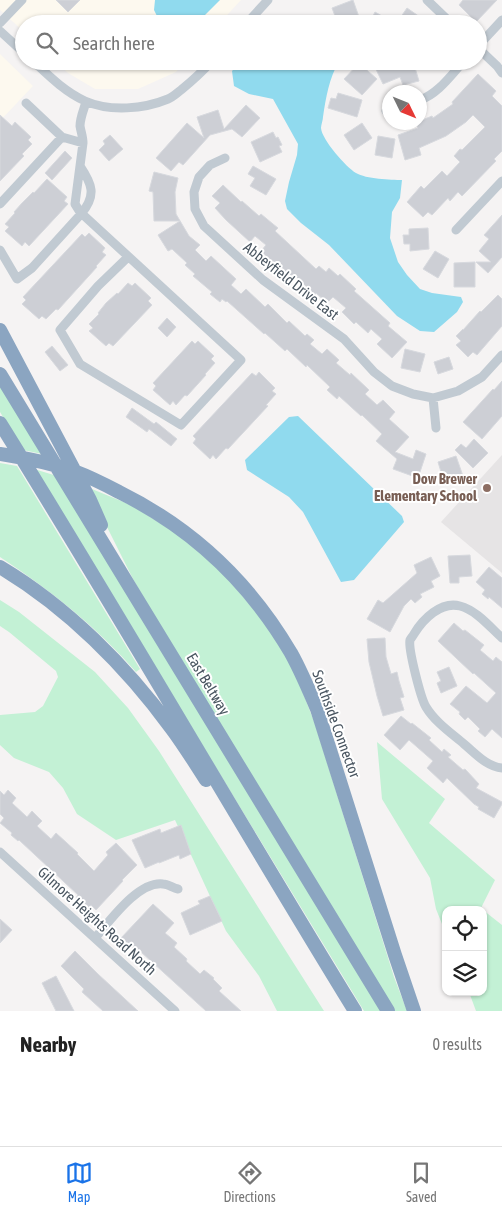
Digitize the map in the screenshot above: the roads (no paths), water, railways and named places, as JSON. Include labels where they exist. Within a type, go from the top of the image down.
[{"type":"highway","points":[[0,330],[90,500],[126,581]]},
{"type":"highway","name":"East Beltway","points":[[0,374],[388,1011]]},
{"type":"highway","points":[[0,423],[202,755],[354,1011]]},
{"type":"highway","name":"Southside Connector","points":[[0,454],[33,460],[73,471],[99,481],[143,504],[203,546],[235,578],[268,618],[291,654],[306,683],[316,709],[414,1011]]},
{"type":"highway","points":[[0,567],[32,588],[80,626],[146,695],[173,730],[274,878]]},
{"type":"street","points":[[0,23],[22,0]]},
{"type":"street","points":[[254,15],[268,0]]},
{"type":"street","points":[[427,0],[443,15]]},
{"type":"street","points":[[487,37],[502,20]]},
{"type":"street","points":[[0,31],[15,44]]},
{"type":"street","points":[[487,57],[502,73]]},
{"type":"street","points":[[43,70],[66,90],[86,102],[106,107],[125,108],[146,106],[170,98],[204,70]]},
{"type":"street","points":[[427,96],[438,89],[456,70]]},
{"type":"street","points":[[86,102],[81,117],[80,127],[83,143],[75,204],[81,214],[241,360],[180,425],[80,364],[60,330],[98,286],[128,257]]},
{"type":"street","points":[[26,103],[62,138],[83,143]]},
{"type":"street","points":[[0,204],[62,138]]},
{"type":"street","name":"Abbeyfield Drive East","points":[[226,158],[210,165],[199,177],[194,192],[196,209],[204,226],[264,280],[344,339],[374,372],[392,386],[413,394],[433,398]]},
{"type":"street","points":[[0,250],[17,279],[32,268],[81,214],[90,200],[92,190],[80,166]]},
{"type":"street","points":[[456,230],[502,181]]},
{"type":"street","points":[[436,428],[433,398],[458,391],[482,376],[502,355]]},
{"type":"street","points":[[502,638],[471,610],[459,605],[448,605],[433,612],[418,628],[410,641],[411,654],[424,704],[431,715],[484,762],[497,768],[502,768]]},
{"type":"street","name":"Gilmore Heights Road North","points":[[0,852],[175,1011]]},
{"type":"street","points":[[95,938],[135,894],[149,886],[163,884],[178,889]]},
{"type":"water","points":[[155,0],[220,0],[205,15],[156,15],[154,10]]},
{"type":"water","points":[[335,70],[330,81],[321,127],[325,139],[335,153],[356,173],[372,178],[402,180],[400,198],[392,212],[390,238],[398,262],[420,289],[432,293],[461,297],[463,302],[457,312],[434,332],[420,331],[397,316],[329,245],[301,223],[287,209],[285,201],[298,144],[273,99],[249,94],[234,86],[232,71]]},
{"type":"water","points":[[298,416],[402,516],[404,522],[354,580],[341,582],[303,512],[289,497],[247,470],[245,460],[289,417]]},
{"type":"place","name":"Dow Brewer Elementary School","points":[[487,488]]}]
